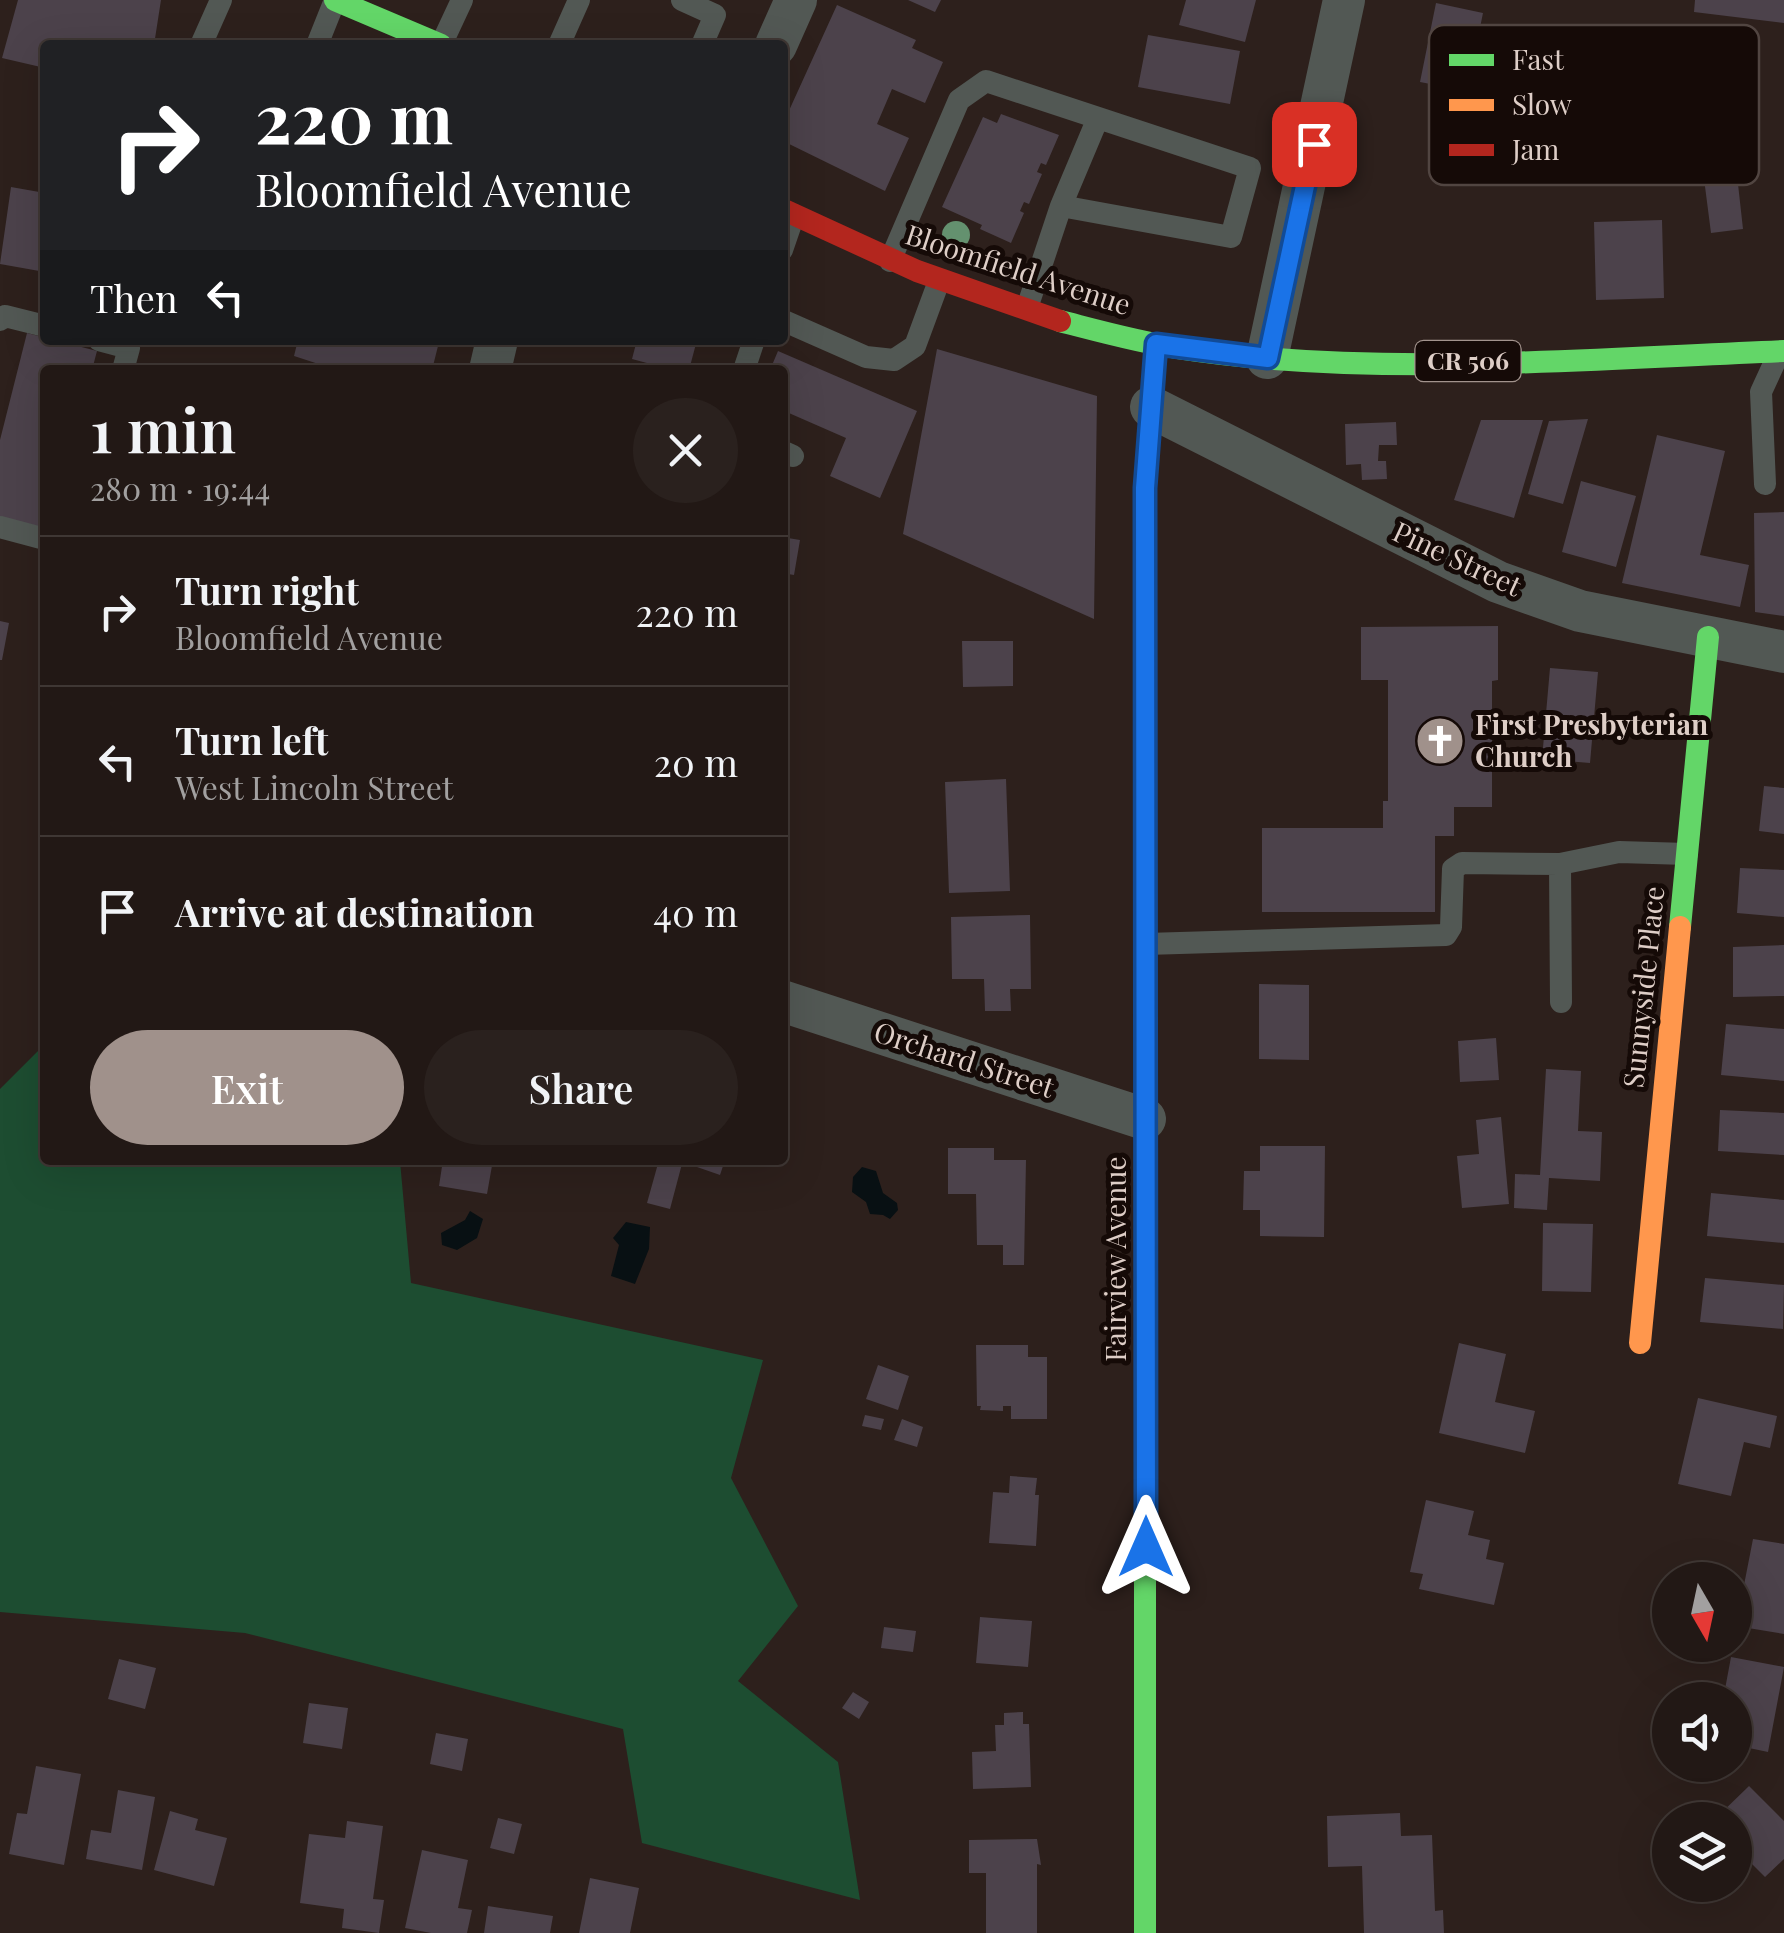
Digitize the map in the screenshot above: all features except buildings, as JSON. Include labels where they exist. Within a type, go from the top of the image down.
[{"type":"main road","points":[[335,0],[429,40]]},
{"type":"main road","name":"Bloomfield Avenue","points":[[788,212],[938,280],[1156,344],[1268,358],[1398,363],[1782,344]]},
{"type":"main road","name":"Fairview Avenue","points":[[1145,1933],[1145,488],[1156,344]]},
{"type":"main road","name":"Sunnyside Place","points":[[1640,1344],[1708,637]]},
{"type":"street","points":[[778,40],[796,0]]},
{"type":"street","points":[[1268,358],[1344,0]]},
{"type":"street","name":"Pine Street","points":[[1151,408],[1498,582],[1580,611],[1784,652]]},
{"type":"street","name":"Orchard Street","points":[[788,1003],[1145,1119]]},
{"type":"lane","points":[[203,40],[221,0]]},
{"type":"lane","points":[[318,40],[335,0]]},
{"type":"lane","points":[[443,40],[462,0]]},
{"type":"lane","points":[[561,40],[579,0]]},
{"type":"lane","points":[[682,0],[715,15],[704,40]]},
{"type":"lane","points":[[890,261],[959,100],[986,81],[1250,168],[1231,237],[1061,206]]},
{"type":"lane","points":[[1027,308],[1061,206],[1098,118]]},
{"type":"lane","points":[[788,323],[866,357],[894,360],[915,346],[938,280]]},
{"type":"lane","points":[[0,320],[5,316],[40,325]]},
{"type":"lane","points":[[1765,484],[1761,392],[1782,344]]},
{"type":"lane","points":[[117,345],[129,348],[124,365]]},
{"type":"lane","points":[[0,526],[40,537]]},
{"type":"lane","points":[[1146,944],[1446,935],[1451,927],[1454,869],[1462,863],[1560,864],[1618,852],[1687,854]]},
{"type":"lane","points":[[1560,864],[1561,1002]]},
{"type":"green space","points":[[40,1049],[40,1165],[400,1165],[411,1283],[763,1360],[731,1478],[798,1606],[738,1681],[838,1762],[860,1900],[642,1843],[623,1729],[245,1633],[0,1612],[0,1089]]},
{"type":"shaded area","points":[[862,1167],[876,1171],[883,1193],[897,1203],[898,1210],[890,1219],[870,1214],[866,1202],[852,1192],[853,1177]]},
{"type":"shaded area","points":[[470,1211],[483,1219],[477,1238],[457,1250],[442,1245],[441,1233],[465,1220]]},
{"type":"shaded area","points":[[626,1222],[650,1227],[649,1249],[635,1284],[611,1276],[619,1245],[613,1238]]},
{"type":"traffic: fast","points":[[335,0],[429,40]]},
{"type":"traffic: fast","points":[[1060,321],[1178,348],[1326,362],[1480,364],[1784,351]]},
{"type":"traffic: fast","points":[[1145,637],[1145,488],[1156,344]]},
{"type":"traffic: fast","points":[[1680,927],[1708,637]]},
{"type":"traffic: fast","points":[[1145,1152],[1145,1933]]},
{"type":"traffic: slow","points":[[1145,637],[1145,1152]]},
{"type":"traffic: slow","points":[[1640,1343],[1680,927]]},
{"type":"traffic: jam","points":[[788,212],[917,271],[1060,321]]},
{"type":"place","name":"First Presbyterian Church","points":[[1440,741]]},
{"type":"route","points":[[1146,1547],[1145,488],[1156,344],[1268,358],[1314,144]]}]
